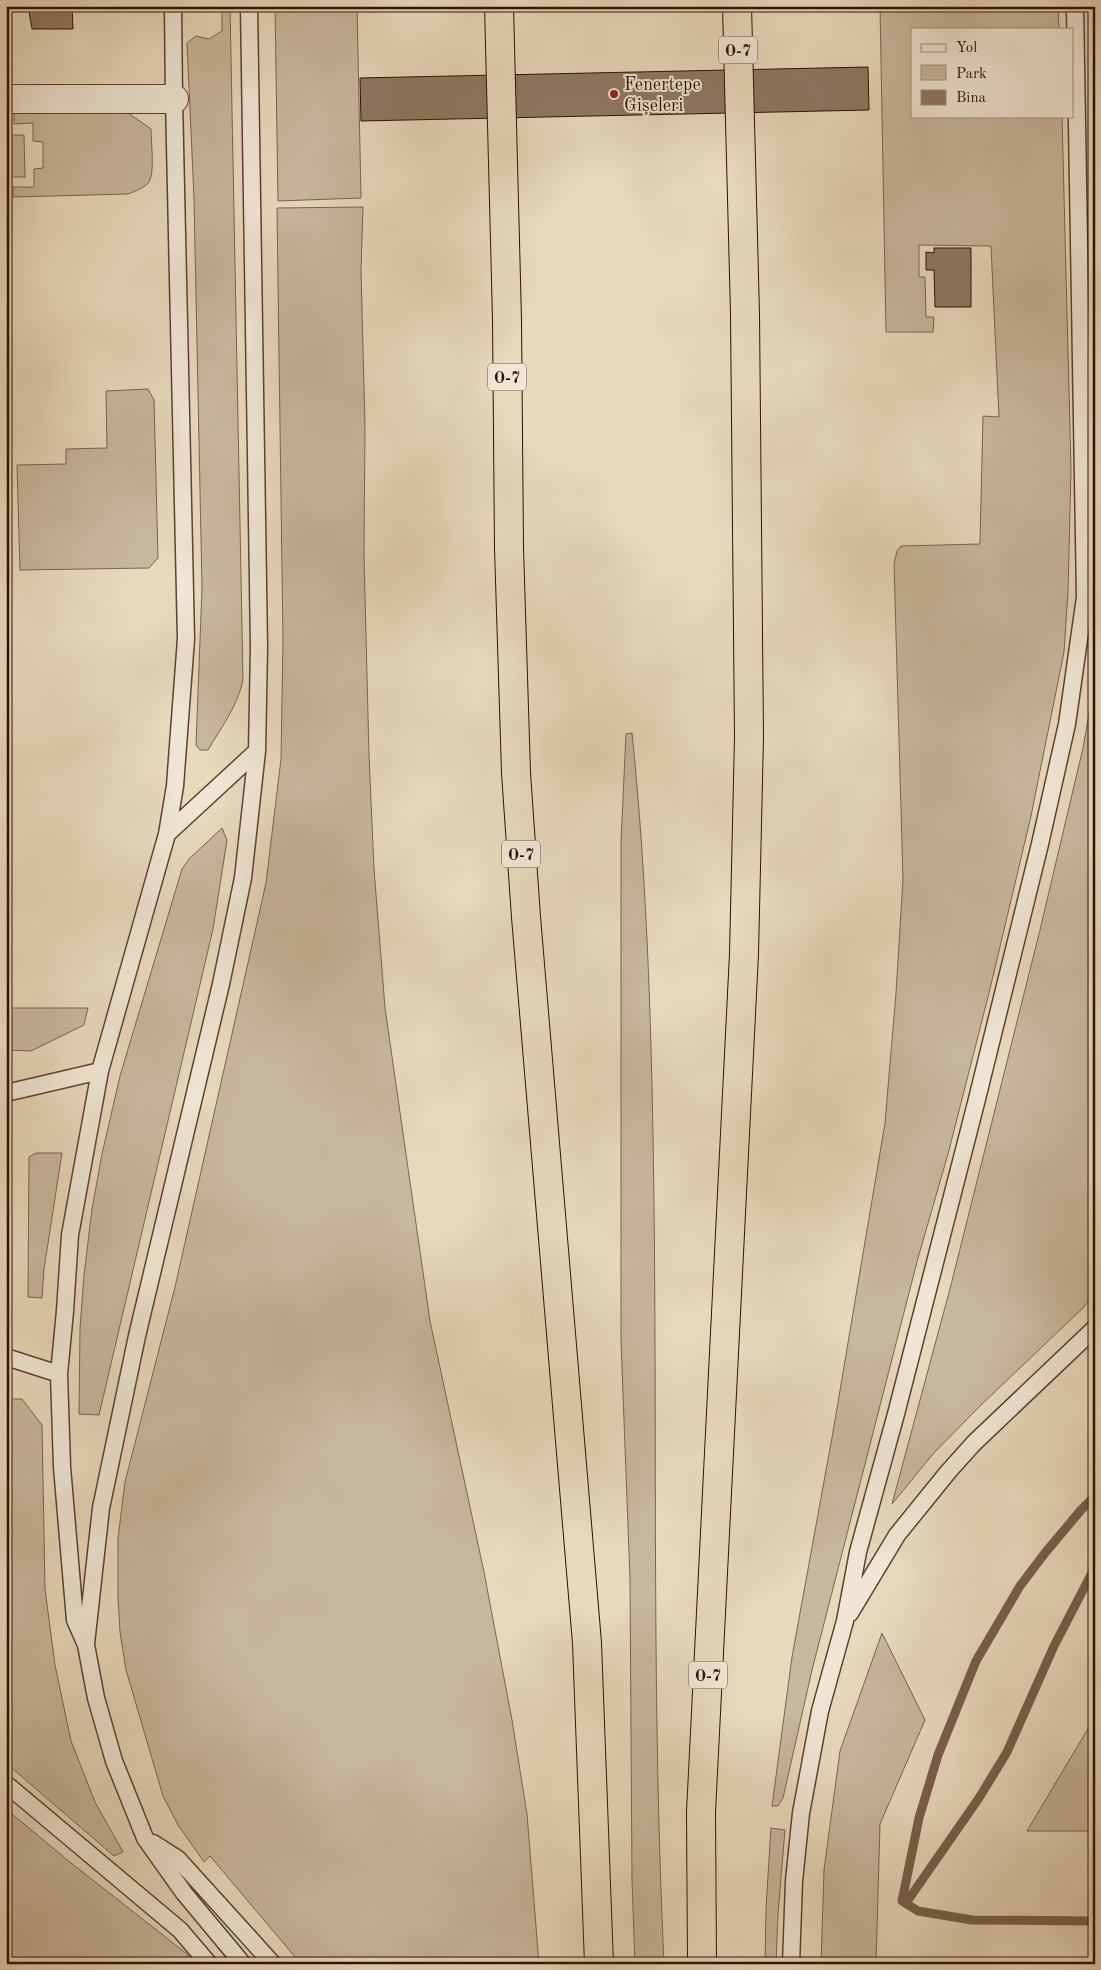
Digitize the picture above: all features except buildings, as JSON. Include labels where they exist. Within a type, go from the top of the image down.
[{"type":"highway","name":"O-7","points":[[499,6],[507,320],[509,548],[516,773],[526,917],[587,1643],[599,1964]]},
{"type":"highway","name":"O-7","points":[[702,1964],[702,1802],[744,954],[749,737],[745,314],[737,6]]},
{"type":"street","points":[[6,99],[174,99]]},
{"type":"lane","points":[[173,6],[186,639],[175,786],[167,834],[100,1071],[70,1235],[66,1312],[59,1374],[62,1468],[75,1620],[86,1645],[96,1698],[114,1761],[145,1838],[184,1893],[243,1964]]},
{"type":"lane","points":[[86,1645],[101,1508],[138,1336],[221,984],[243,878],[257,750],[259,647],[248,6]]},
{"type":"lane","points":[[791,1964],[794,1881],[801,1813],[820,1712],[845,1621],[858,1552],[899,1404],[974,1113],[1040,844],[1067,724],[1085,597],[1075,6]]},
{"type":"lane","points":[[167,834],[257,750]]},
{"type":"lane","points":[[6,1092],[100,1071]]},
{"type":"lane","points":[[1080,1342],[1095,1318]]},
{"type":"lane","points":[[845,1621],[897,1535],[948,1472],[974,1444],[1095,1328]]},
{"type":"lane","points":[[6,1357],[59,1374]]},
{"type":"lane","points":[[6,1784],[180,1930],[209,1964]]},
{"type":"lane","points":[[145,1838],[178,1859],[273,1964]]},
{"type":"green space","points":[[222,6],[230,6],[243,680],[233,707],[208,750],[200,750],[196,745],[202,588],[194,198],[187,43],[196,36],[209,39],[222,31]]},
{"type":"green space","points":[[275,6],[357,6],[361,198],[278,201]]},
{"type":"green space","points":[[880,6],[1058,6],[1059,28],[911,28],[911,118],[1062,118],[1071,469],[1068,592],[1064,652],[1031,816],[989,993],[948,1154],[918,1258],[812,1670],[783,1798],[778,1806],[772,1806],[792,1657],[833,1432],[885,1123],[903,879],[894,564],[897,551],[901,546],[980,544],[983,416],[999,417],[991,246],[919,245],[919,277],[925,277],[926,317],[934,317],[933,332],[886,332]]},
{"type":"green space","points":[[14,113],[128,113],[151,129],[152,164],[149,182],[142,188],[128,194],[13,197],[13,187],[34,187],[34,169],[43,168],[43,142],[33,141],[33,123],[14,124]]},
{"type":"green space","points":[[6,135],[24,135],[25,177],[6,177]]},
{"type":"green space","points":[[363,207],[361,271],[365,426],[364,555],[369,756],[374,869],[385,1008],[430,1321],[484,1572],[512,1720],[527,1814],[539,1964],[301,1964],[210,1856],[204,1862],[178,1825],[163,1796],[126,1670],[120,1632],[118,1538],[125,1482],[175,1287],[266,883],[281,759],[283,641],[277,208]]},
{"type":"green space","points":[[148,389],[154,400],[158,558],[149,568],[20,570],[17,465],[66,464],[66,449],[107,448],[106,391]]},
{"type":"green space","points":[[1095,680],[1095,1291],[1084,1307],[979,1407],[933,1454],[892,1504],[951,1285],[1040,930],[1083,748]]},
{"type":"green space","points":[[632,733],[642,850],[652,1085],[655,1298],[656,1678],[664,1964],[635,1964],[632,1880],[630,1579],[621,1341],[621,841],[626,734]]},
{"type":"green space","points":[[222,828],[227,840],[213,929],[99,1415],[79,1414],[80,1328],[92,1209],[102,1154],[120,1076],[182,869],[189,859]]},
{"type":"green space","points":[[6,1008],[88,1008],[84,1025],[31,1051],[6,1050]]},
{"type":"green space","points":[[36,1153],[62,1153],[44,1269],[42,1298],[28,1297],[29,1157]]},
{"type":"green space","points":[[6,1399],[22,1399],[42,1425],[45,1589],[55,1665],[71,1741],[95,1802],[123,1852],[114,1856],[6,1763]]},
{"type":"green space","points":[[882,1633],[925,1720],[880,1824],[876,1964],[821,1964],[824,1870],[840,1751]]},
{"type":"green space","points":[[1095,1717],[1095,1831],[1027,1831]]},
{"type":"green space","points":[[6,1809],[71,1863],[187,1954],[194,1964],[6,1964]]},
{"type":"green space","points":[[771,1828],[785,1830],[776,1964],[765,1964],[766,1908]]},
{"type":"waterway","points":[[1095,1496],[1045,1553],[1020,1586],[976,1661],[938,1755],[919,1818],[902,1901],[918,1911],[972,1920],[1095,1921]]},
{"type":"waterway","points":[[906,1903],[979,1798],[1007,1752],[1054,1646],[1095,1567]]},
{"type":"place","name":"Fenertepe Gişeleri","points":[[614,94]]}]
